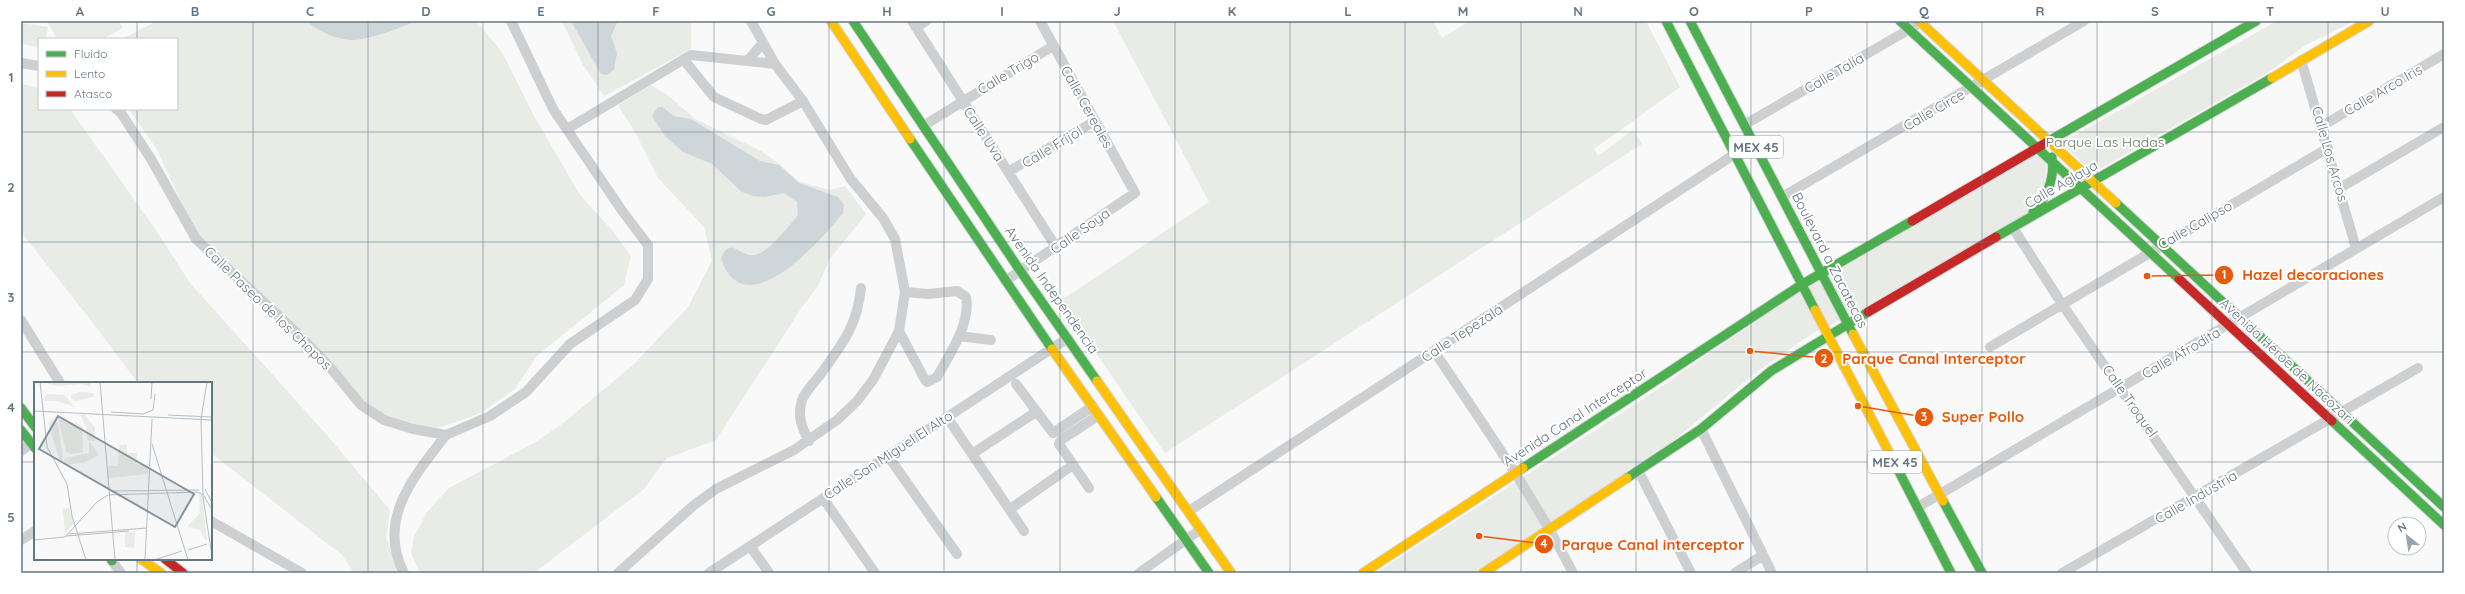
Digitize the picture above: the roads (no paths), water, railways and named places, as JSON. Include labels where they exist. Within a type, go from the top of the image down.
[{"type":"main road","points":[[831,21],[1005,281],[1209,573]]},
{"type":"main road","name":"Avenida Independencia","points":[[853,21],[1021,272],[1231,573]]},
{"type":"main road","name":"MEX 45","points":[[1666,21],[1951,573]]},
{"type":"main road","name":"Boulevard a Zacatecas","points":[[1690,21],[1821,274],[1982,573]]},
{"type":"main road","name":"Avenida Héroe de Nacozari","points":[[1900,21],[2444,525]]},
{"type":"main road","points":[[1802,285],[2256,21]]},
{"type":"main road","name":"Calle Aglaya","points":[[1828,335],[2369,21]]},
{"type":"main road","name":"Avenida Héroe de Nacozari","points":[[1921,22],[2091,182],[2342,412],[2444,508]]},
{"type":"main road","points":[[2017,226],[2042,202],[2053,180],[2053,162],[2049,141]]},
{"type":"main road","name":"Avenida Canal Interceptor","points":[[1364,573],[1802,285]]},
{"type":"main road","points":[[1483,573],[1639,472],[1701,429],[1772,371],[1828,335]]},
{"type":"main road","points":[[21,408],[34,426]]},
{"type":"main road","points":[[21,430],[33,446]]},
{"type":"main road","points":[[142,560],[161,573]]},
{"type":"main road","points":[[166,560],[183,573]]},
{"type":"street","points":[[404,573],[395,540],[397,509],[414,477],[446,435],[490,416],[526,392],[570,344],[635,300],[648,279],[648,245],[623,212],[553,109],[511,21]]},
{"type":"street","points":[[618,573],[694,504],[716,489],[809,441],[837,420],[857,401],[880,368],[899,331],[905,292],[895,239],[883,218],[850,178],[803,101],[775,64],[751,21]]},
{"type":"street","points":[[914,24],[926,21]]},
{"type":"street","name":"Calle Cereales","points":[[1040,21],[1135,193]]},
{"type":"street","name":"Calle Circe","points":[[1782,197],[2084,21]]},
{"type":"street","name":"Calle Talía","points":[[1744,125],[1910,30],[1921,22]]},
{"type":"street","name":"Calle Uva","points":[[914,24],[1056,247]]},
{"type":"street","points":[[747,61],[763,43]]},
{"type":"street","name":"Calle Trigo","points":[[923,126],[1053,46]]},
{"type":"street","name":"Calle Arco Iris","points":[[2322,126],[2444,54]]},
{"type":"street","points":[[567,129],[695,55],[775,64]]},
{"type":"street","points":[[684,60],[714,97],[761,119],[766,120],[803,101]]},
{"type":"street","name":"Calle Los Arcos","points":[[2301,60],[2322,126],[2356,248]]},
{"type":"street","points":[[21,64],[38,66]]},
{"type":"street","name":"Calle Paseo de los Chopos","points":[[117,110],[121,113],[151,159],[196,239],[298,334],[328,365],[362,405],[384,420],[413,429],[446,435]]},
{"type":"street","name":"Calle Frijol","points":[[1008,172],[1095,121]]},
{"type":"street","points":[[2340,188],[2444,127]]},
{"type":"street","name":"Calle Calipso","points":[[1990,347],[2328,148]]},
{"type":"street","name":"Calle Tepezalá","points":[[1189,511],[1735,154]]},
{"type":"street","name":"Calle Soya","points":[[1005,281],[1021,272],[1135,193]]},
{"type":"street","name":"Calle Afrodita","points":[[1918,507],[2444,197]]},
{"type":"street","name":"Calle Troquel","points":[[2017,226],[2062,304],[2197,497],[2247,573]]},
{"type":"street","points":[[809,441],[801,426],[800,411],[802,399],[844,342],[858,311],[861,288]]},
{"type":"street","points":[[899,331],[927,382],[937,377],[959,336],[968,305],[966,298],[957,291],[928,294],[905,292]]},
{"type":"street","points":[[21,320],[59,382]]},
{"type":"street","points":[[959,336],[991,340]]},
{"type":"street","name":"Calle San Miguel El Alto","points":[[709,573],[1068,338]]},
{"type":"street","points":[[1434,352],[1516,472],[1551,529],[1573,573]]},
{"type":"street","name":"Calle Industria","points":[[2062,573],[2197,497],[2418,368]]},
{"type":"street","points":[[1016,384],[1053,433],[1093,406]]},
{"type":"street","points":[[972,454],[1036,412]]},
{"type":"street","points":[[1089,488],[1059,444],[1061,440],[1099,415]]},
{"type":"street","points":[[951,423],[1024,531]]},
{"type":"street","points":[[1701,429],[1772,573]]},
{"type":"street","points":[[21,451],[33,446]]},
{"type":"street","points":[[888,456],[957,554]]},
{"type":"street","points":[[1010,509],[1073,465]]},
{"type":"street","points":[[1639,472],[1691,573]]},
{"type":"street","points":[[823,498],[875,573]]},
{"type":"street","points":[[212,522],[302,573]]},
{"type":"street","points":[[1140,573],[1201,529]]},
{"type":"street","points":[[21,540],[34,532]]},
{"type":"street","points":[[750,546],[769,573]]},
{"type":"street","points":[[1735,573],[1763,555]]},
{"type":"street","points":[[112,560],[121,573]]},
{"type":"place","name":"Hazel decoraciones","points":[[2147,276]]},
{"type":"place","name":"Parque Canal Interceptor","points":[[1750,351]]},
{"type":"place","name":"Super Pollo","points":[[1858,406]]},
{"type":"place","name":"Parque Canal interceptor","points":[[1479,536]]},
{"type":"park label","name":"Parque Las Hadas","points":[[2105,142]]}]
